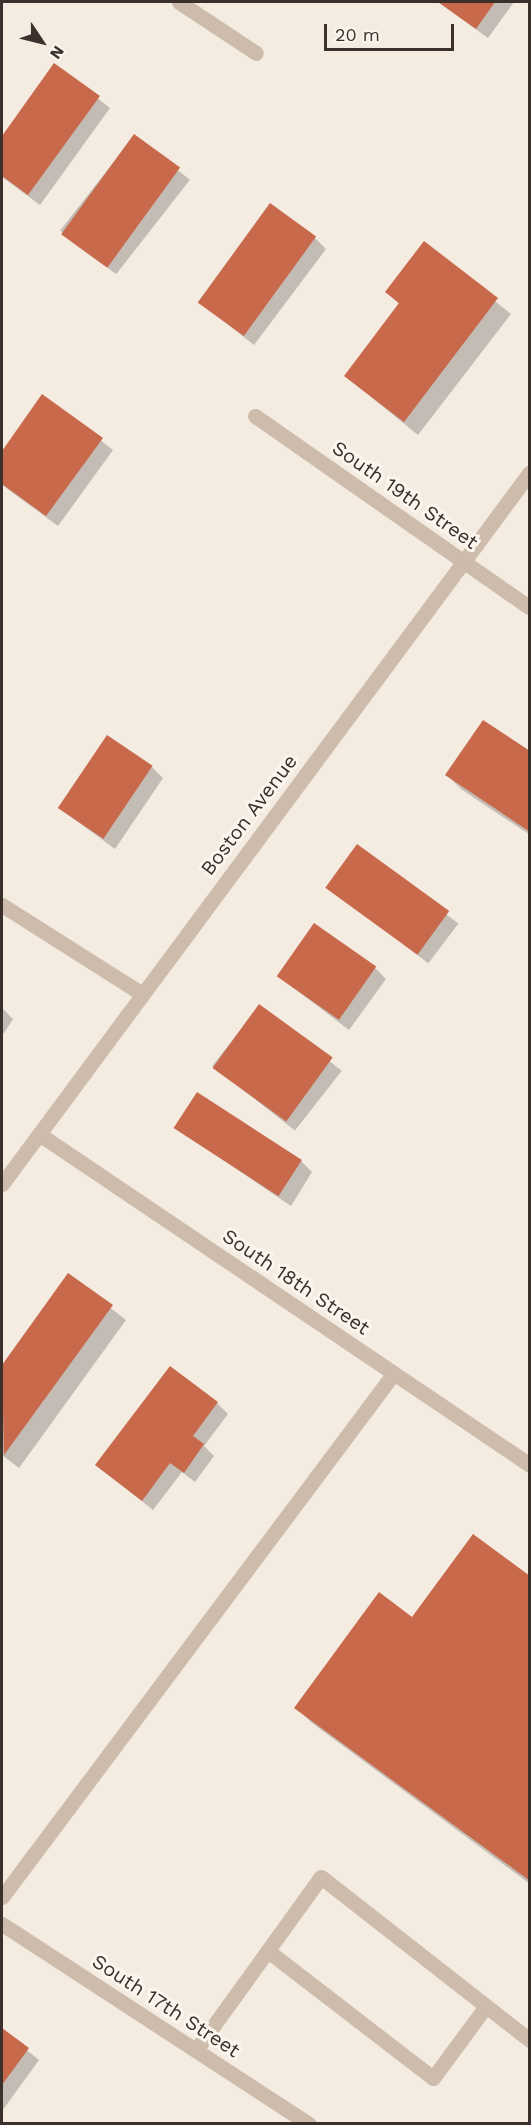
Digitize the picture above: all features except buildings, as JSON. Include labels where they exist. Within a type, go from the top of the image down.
[{"type":"street","points":[[179,2],[256,53]]},
{"type":"street","name":"South 19th Street","points":[[255,416],[530,608]]},
{"type":"street","name":"Boston Avenue","points":[[2,1184],[530,472]]},
{"type":"street","points":[[2,905],[142,994]]},
{"type":"street","name":"South 18th Street","points":[[39,1134],[530,1465]]},
{"type":"street","points":[[2,1897],[394,1373]]},
{"type":"street","points":[[196,2050],[321,1878],[530,2040]]},
{"type":"street","name":"South 17th Street","points":[[2,1924],[309,2124]]},
{"type":"street","points":[[268,1951],[433,2078],[486,2006]]}]
